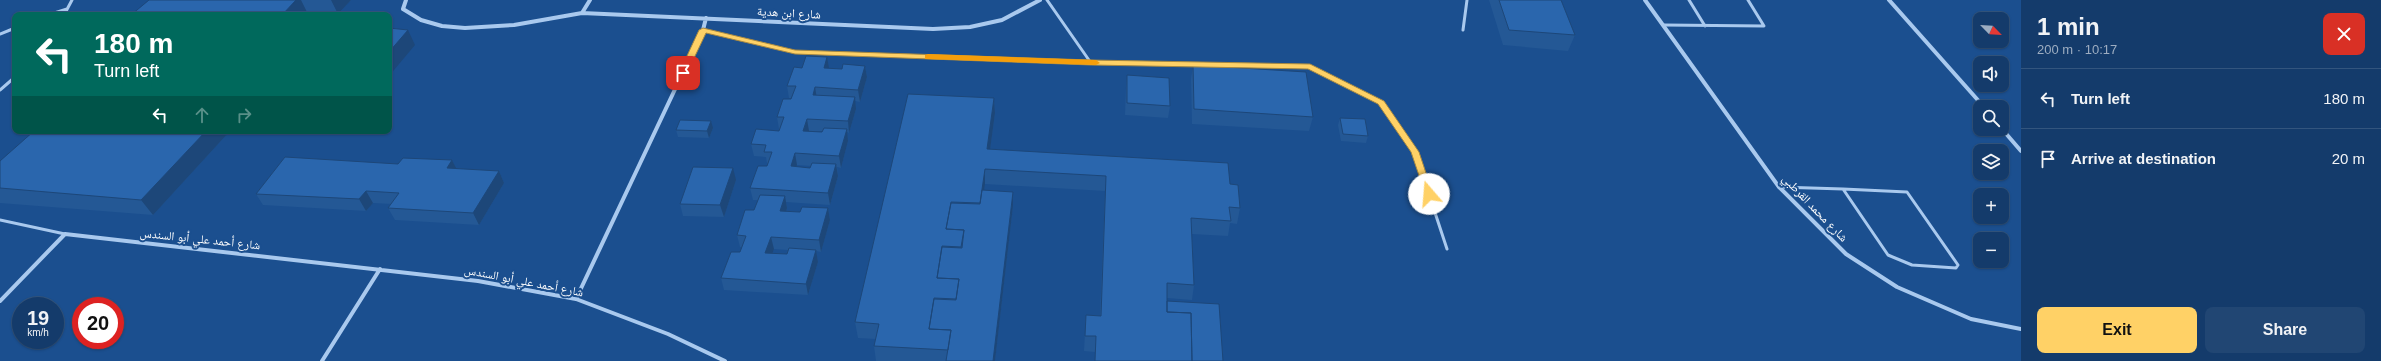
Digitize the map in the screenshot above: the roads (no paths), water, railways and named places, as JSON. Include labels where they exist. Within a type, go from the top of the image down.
[{"type":"street","name":"شارع ابن هدية","points":[[406,0],[403,9],[413,18],[441,26],[474,29],[530,22],[582,12],[891,29],[940,29],[970,27],[1002,20],[1040,0]]},
{"type":"street","points":[[582,12],[590,0]]},
{"type":"street","name":"شارع محمد القرطبي","points":[[1645,0],[1779,187],[1846,254],[1897,287],[1971,319],[2021,329]]},
{"type":"street","points":[[1889,0],[1978,100]]},
{"type":"street","points":[[576,299],[703,30],[706,18]]},
{"type":"street","points":[[2008,136],[2021,151]]},
{"type":"street","points":[[0,300],[65,234]]},
{"type":"street","name":"شارع أحمد علي أبو السندس","points":[[65,234],[478,281],[576,299],[668,334],[725,361]]},
{"type":"street","points":[[322,361],[380,269]]},
{"type":"lane","points":[[65,12],[72,0]]},
{"type":"lane","points":[[1047,0],[1091,63]]},
{"type":"lane","points":[[1463,30],[1467,0]]},
{"type":"lane","points":[[1689,0],[1705,26]]},
{"type":"lane","points":[[1664,25],[1764,26],[1748,0]]},
{"type":"lane","points":[[57,12],[66,9]]},
{"type":"lane","points":[[0,34],[12,29]]},
{"type":"lane","points":[[703,30],[795,52],[1091,63],[1310,66],[1381,102],[1415,152],[1447,250]]},
{"type":"lane","points":[[0,90],[12,80]]},
{"type":"lane","points":[[1779,187],[1842,188],[1907,192],[1957,261],[1958,265],[1956,268],[1917,267],[1899,263],[1888,255],[1842,188]]},
{"type":"lane","name":"شارع أحمد علي أبو السندس","points":[[0,220],[65,234]]}]
